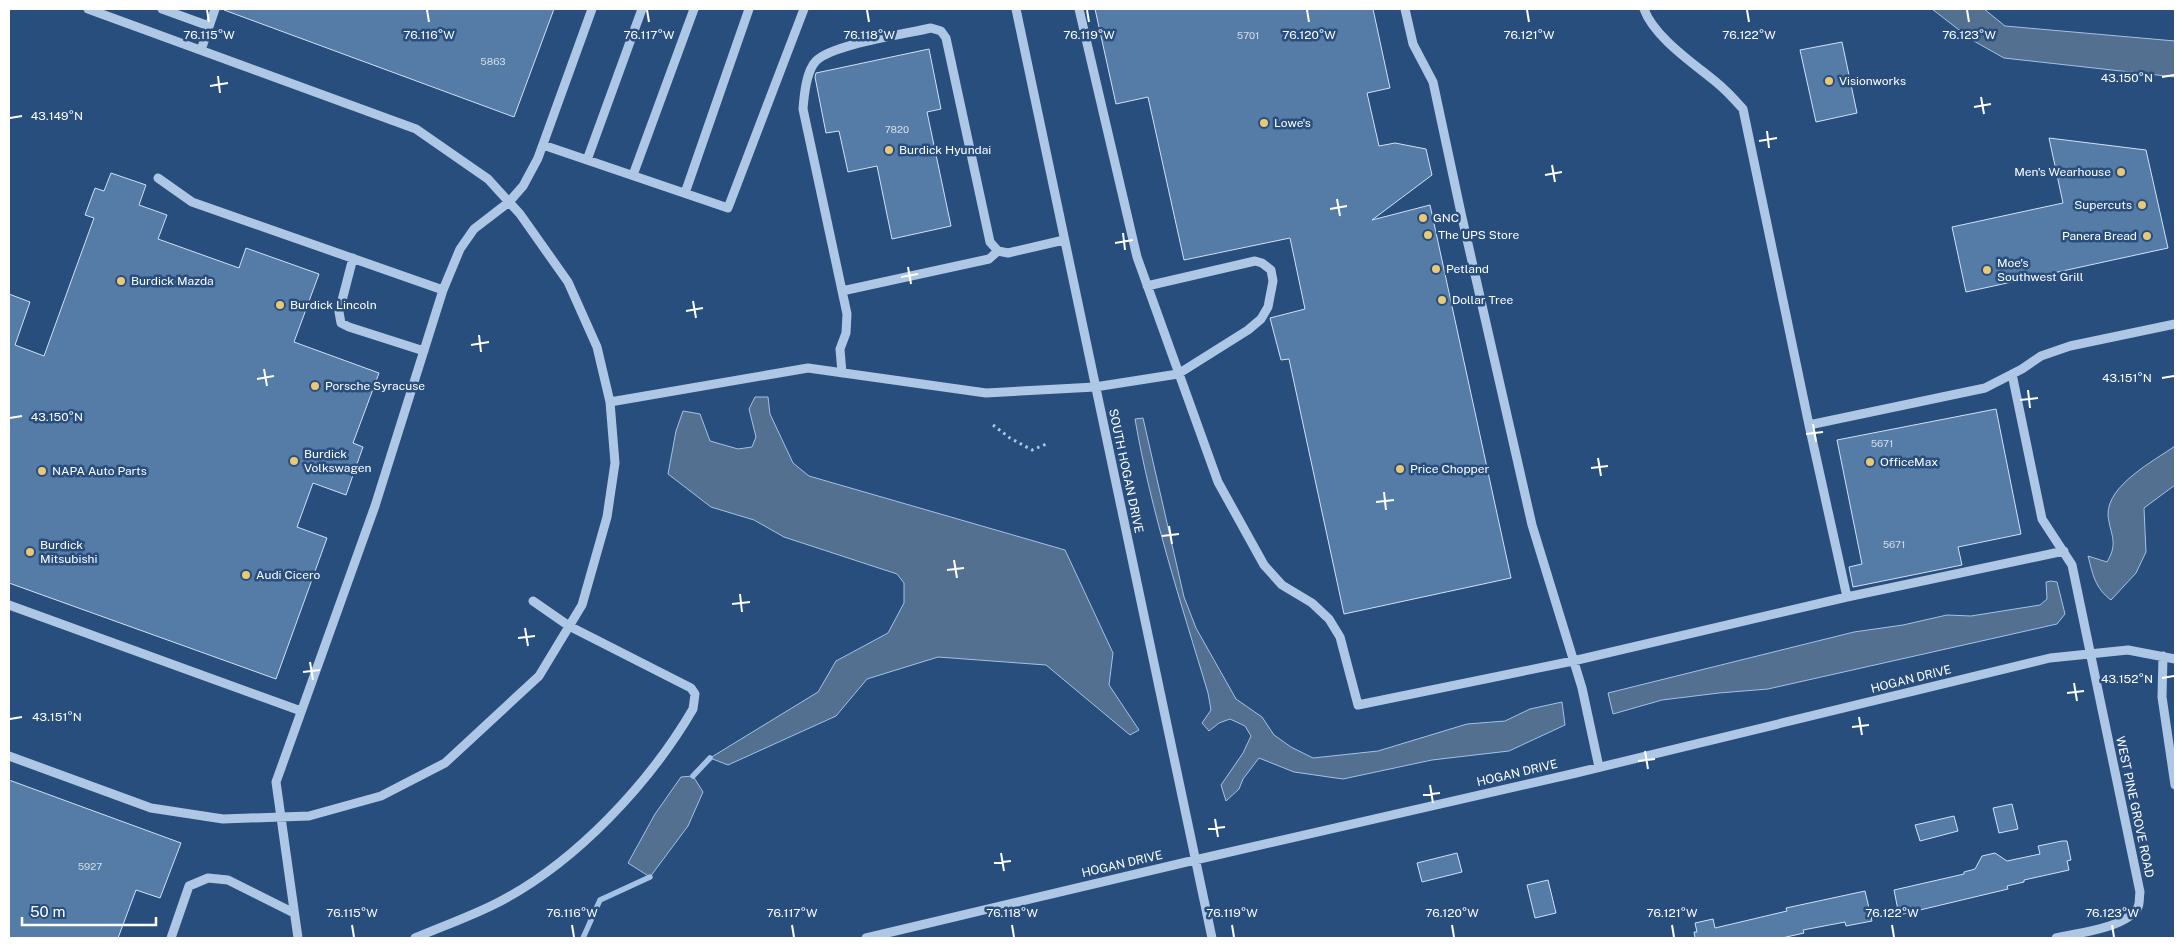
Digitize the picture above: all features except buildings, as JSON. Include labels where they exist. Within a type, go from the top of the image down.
[{"type":"street","points":[[9,756],[151,808],[223,819],[309,816],[381,796],[445,763],[539,676],[582,604],[607,517],[615,463],[610,402],[596,348],[568,282],[520,214],[488,179],[416,129],[88,9]]},
{"type":"street","points":[[162,9],[209,26]]},
{"type":"street","points":[[201,50],[215,9]]},
{"type":"street","points":[[298,938],[276,782],[375,506],[443,290],[460,249],[474,230],[509,202],[523,186],[543,145],[592,9]]},
{"type":"street","points":[[587,160],[642,9]]},
{"type":"street","points":[[633,175],[694,9]]},
{"type":"street","points":[[685,193],[749,9]]},
{"type":"street","points":[[543,145],[728,208],[804,9]]},
{"type":"street","name":"SOUTH HOGAN DRIVE","points":[[1016,9],[1212,938]]},
{"type":"street","points":[[1079,9],[1136,257],[1218,482],[1264,564],[1282,585],[1318,608],[1329,619],[1340,637],[1358,705],[1573,661],[1847,597],[2064,551]]},
{"type":"street","points":[[1405,9],[1413,44],[1433,82],[1460,213],[1532,525],[1582,688],[1599,767]]},
{"type":"street","points":[[1644,9],[1647,18],[1670,43],[1718,83],[1744,109],[1809,425],[1847,597]]},
{"type":"street","points":[[842,373],[840,349],[846,333],[847,314],[803,109],[804,88],[815,62],[830,51],[931,28],[941,31],[946,38],[990,242],[998,251],[1008,253],[1064,240]]},
{"type":"street","points":[[158,178],[192,202],[443,290]]},
{"type":"street","points":[[842,291],[989,259],[998,251]]},
{"type":"street","points":[[353,258],[339,312],[341,323],[424,351]]},
{"type":"street","points":[[610,402],[808,368],[986,393],[1095,387],[1178,374],[1248,330],[1261,319],[1268,307],[1273,281],[1270,270],[1262,263],[1255,261],[1147,286]]},
{"type":"street","points":[[1809,425],[1985,388],[2041,356],[2070,346],[2175,324]]},
{"type":"street","name":"WEST PINE GROVE ROAD","points":[[2012,374],[2042,519],[2072,565],[2140,892],[2138,907],[2128,918],[2113,925],[2056,938]]},
{"type":"street","points":[[415,938],[499,902],[559,864],[635,792],[693,709],[695,694],[691,688],[569,626],[533,601]]},
{"type":"street","points":[[9,605],[301,711]]},
{"type":"street","name":"HOGAN DRIVE","points":[[866,938],[1599,767],[2050,658],[2091,652],[2128,650],[2175,659]]},
{"type":"street","points":[[2162,656],[2162,697],[2175,785]]},
{"type":"street","points":[[2165,716],[2175,718]]},
{"type":"street","points":[[171,938],[189,886],[208,878],[228,880],[294,913]]},
{"type":"path","points":[[993,425],[1010,438],[1032,450],[1049,443]]},
{"type":"water","points":[[1932,9],[1984,9],[2005,26],[2175,41],[2175,77],[2004,58],[1972,40]]},
{"type":"water","points":[[755,397],[768,397],[770,414],[793,463],[809,476],[1065,550],[1113,653],[1109,685],[1139,730],[1130,735],[1046,665],[938,657],[867,679],[836,716],[728,765],[710,758],[818,692],[836,661],[888,633],[904,603],[904,583],[897,574],[784,537],[754,520],[711,507],[668,474],[676,431],[683,411],[700,414],[710,441],[738,449],[752,447],[756,437],[749,409]]},
{"type":"water","points":[[1143,418],[1184,597],[1196,628],[1236,699],[1262,717],[1274,735],[1291,747],[1313,758],[1378,751],[1467,724],[1505,721],[1530,709],[1562,702],[1565,725],[1509,751],[1432,760],[1343,779],[1294,772],[1259,758],[1243,779],[1239,789],[1226,801],[1221,785],[1243,753],[1251,736],[1245,726],[1230,719],[1219,723],[1209,731],[1202,723],[1211,710],[1208,693],[1167,557],[1149,488],[1135,419]]},
{"type":"water","points":[[2175,446],[2175,485],[2144,508],[2146,552],[2136,573],[2111,600],[2098,586],[2088,556],[2107,562],[2111,555],[2113,544],[2108,515],[2110,504],[2115,494],[2133,475]]},
{"type":"water","points":[[2046,582],[2057,582],[2065,614],[2057,624],[1768,689],[1662,700],[1613,714],[1608,693],[1854,632],[1903,625],[1947,615],[1971,616],[2040,605],[2047,599]]},
{"type":"water","points":[[693,776],[703,792],[688,826],[650,877],[628,863],[655,814],[681,777]]},
{"type":"waterway","points":[[693,776],[710,758]]},
{"type":"waterway","points":[[583,938],[600,900],[650,877]]},
{"type":"place","name":"Visionworks","points":[[1829,81]]},
{"type":"place","name":"Lowe's","points":[[1264,123]]},
{"type":"place","name":"Burdick Hyundai","points":[[889,150]]},
{"type":"place","name":"Men's Wearhouse","points":[[2121,172]]},
{"type":"place","name":"Supercuts","points":[[2142,205]]},
{"type":"place","name":"GNC","points":[[1423,218]]},
{"type":"place","name":"The UPS Store","points":[[1428,235]]},
{"type":"place","name":"Panera Bread","points":[[2147,236]]},
{"type":"place","name":"Petland","points":[[1436,269]]},
{"type":"place","name":"Moe's Southwest Grill","points":[[1987,270]]},
{"type":"place","name":"Burdick Mazda","points":[[121,281]]},
{"type":"place","name":"Dollar Tree","points":[[1442,300]]},
{"type":"place","name":"Burdick Lincoln","points":[[280,305]]},
{"type":"place","name":"Porsche Syracuse","points":[[315,386]]},
{"type":"place","name":"Burdick Volkswagen","points":[[294,461]]},
{"type":"place","name":"OfficeMax","points":[[1870,462]]},
{"type":"place","name":"Price Chopper","points":[[1400,469]]},
{"type":"place","name":"NAPA Auto Parts","points":[[42,471]]},
{"type":"place","name":"Burdick Mitsubishi","points":[[30,552]]},
{"type":"place","name":"Audi Cicero","points":[[246,575]]}]
